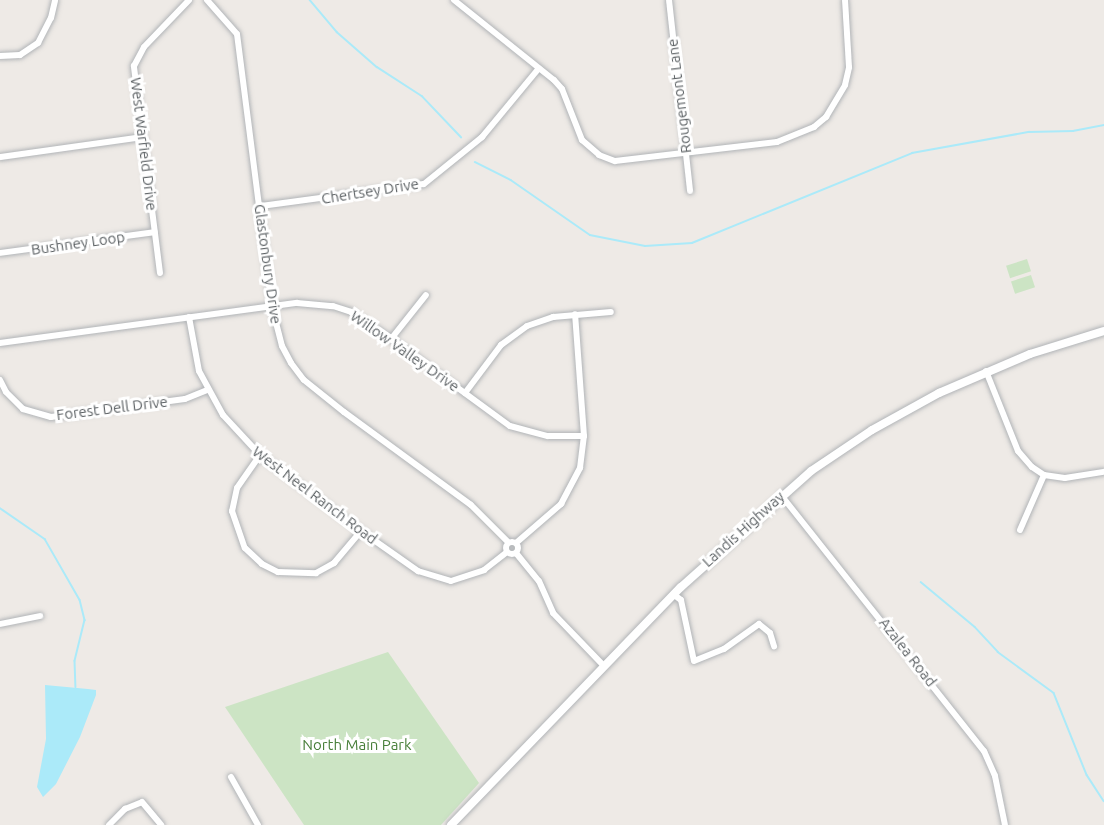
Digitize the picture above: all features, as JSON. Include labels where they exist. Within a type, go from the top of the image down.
[{"type":"main road","name":"Landis Highway","points":[[451,825],[673,594],[781,495],[872,430],[986,371],[1104,331]]},
{"type":"street","points":[[0,56],[20,55],[38,43],[51,18],[55,0]]},
{"type":"street","name":"West Warfield Drive","points":[[160,273],[134,76],[138,55],[189,0]]},
{"type":"street","name":"Glastonbury Drive","points":[[207,0],[237,34],[261,206],[272,307],[282,346],[304,380],[471,505],[508,543]]},
{"type":"street","points":[[454,0],[539,68],[561,89],[577,133],[599,155],[630,161],[739,147],[798,136],[826,117],[845,85],[849,67],[844,0]]},
{"type":"street","name":"Rougemont Lane","points":[[669,0],[690,191]]},
{"type":"street","name":"Chertsey Drive","points":[[261,206],[424,184],[482,137],[539,68]]},
{"type":"street","points":[[0,157],[142,137]]},
{"type":"street","name":"Bushney Loop","points":[[0,253],[155,232]]},
{"type":"street","points":[[391,339],[426,295]]},
{"type":"street","name":"Willow Valley Drive","points":[[0,343],[297,303],[333,306],[351,312],[391,339],[510,426],[548,436],[584,436]]},
{"type":"street","points":[[465,393],[494,353],[514,335],[541,320],[575,314],[611,312]]},
{"type":"street","points":[[516,553],[507,552],[508,543],[516,543],[561,504],[580,468],[584,436],[575,314]]},
{"type":"street","name":"West Neel Ranch Road","points":[[189,317],[194,350],[207,390],[223,415],[260,455],[361,531],[418,571],[451,581],[484,570],[507,552]]},
{"type":"street","points":[[986,371],[1018,451],[1044,475],[1065,478],[1104,472]]},
{"type":"street","name":"Forest Dell Drive","points":[[0,380],[17,404],[51,417],[185,399],[207,390]]},
{"type":"street","points":[[260,455],[237,488],[232,511],[244,548],[262,564],[278,572],[316,573],[334,563],[361,531]]},
{"type":"street","points":[[1020,530],[1044,475]]},
{"type":"street","name":"Azalea Road","points":[[781,495],[984,751],[995,776],[1005,825]]},
{"type":"street","points":[[516,543],[516,553],[539,581],[553,613],[604,666]]},
{"type":"street","points":[[673,594],[681,600],[694,661],[724,649],[759,624],[770,633],[774,646]]},
{"type":"street","points":[[0,624],[40,616]]},
{"type":"street","points":[[231,777],[258,825]]},
{"type":"street","points":[[109,825],[120,813],[142,802],[161,825]]},
{"type":"green space","points":[[1027,259],[1031,271],[1010,278],[1006,266]]},
{"type":"green space","points":[[1031,275],[1035,287],[1015,294],[1011,281]]},
{"type":"green space","name":"North Main Park","points":[[388,652],[479,783],[441,825],[304,825],[225,707]]},
{"type":"water","points":[[45,685],[96,690],[96,695],[80,737],[56,784],[43,797],[37,787],[46,739]]},
{"type":"waterway","points":[[310,0],[337,32],[377,67],[422,96],[461,137]]},
{"type":"waterway","points":[[475,162],[511,180],[590,235],[645,246],[692,243],[912,153],[1029,132],[1073,131],[1104,125]]},
{"type":"waterway","points":[[0,508],[45,539],[80,600],[85,620],[75,661],[76,687]]},
{"type":"waterway","points":[[921,582],[975,627],[998,652],[1054,693],[1087,775],[1104,801]]}]
